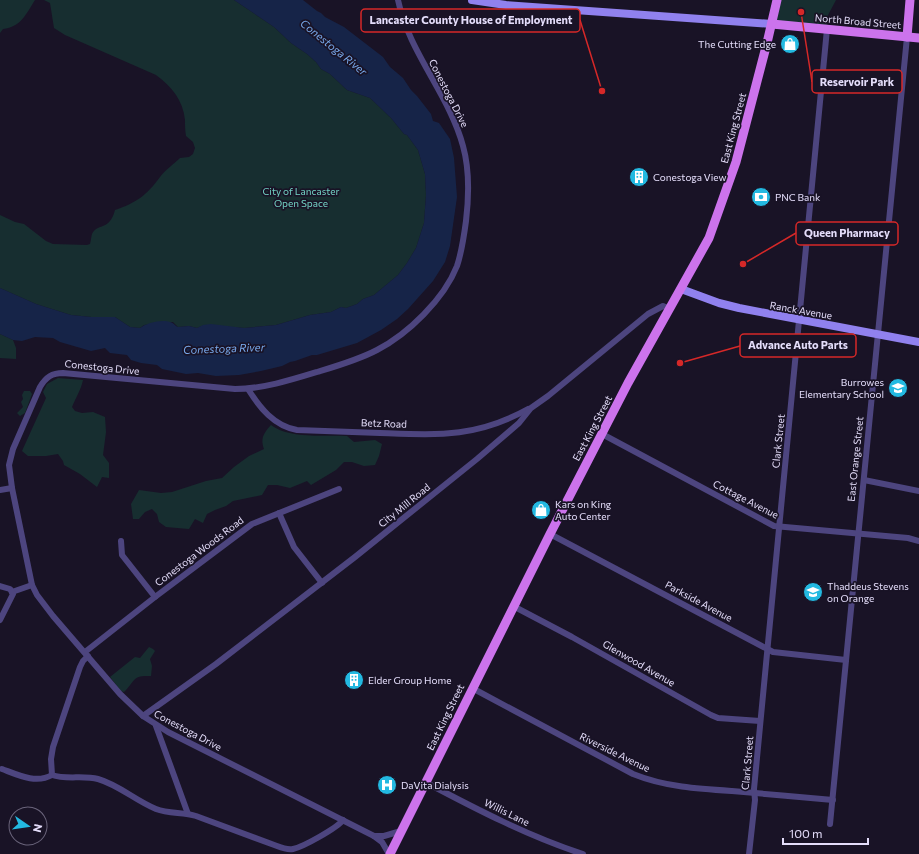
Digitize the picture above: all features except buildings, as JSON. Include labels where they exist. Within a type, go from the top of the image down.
[{"type":"main road","points":[[472,0],[513,5],[772,24]]},
{"type":"main road","name":"East King Street","points":[[390,854],[550,534],[602,434],[706,245],[736,162],[777,0]]},
{"type":"main road","name":"East Orange Street","points":[[907,37],[910,0]]},
{"type":"main road","name":"North Broad Street","points":[[772,24],[919,38]]},
{"type":"main road","name":"Ranck Avenue","points":[[681,289],[728,305],[799,320],[919,342]]},
{"type":"street","name":"Conestoga Drive","points":[[390,854],[382,842],[374,836],[156,726],[120,694],[53,616],[37,594],[32,584],[12,488],[9,465],[13,449],[40,387],[46,378],[53,374],[63,373],[235,390],[275,384],[337,366],[377,350],[404,333],[434,303],[447,284],[457,265],[463,244],[469,185],[466,159],[456,124],[406,29],[398,0]]},
{"type":"street","name":"Clark Street","points":[[749,854],[760,721],[827,29]]},
{"type":"street","name":"East Orange Street","points":[[830,824],[907,37]]},
{"type":"street","name":"City Mill Road","points":[[143,716],[216,664],[322,583],[477,459],[518,423],[531,408],[548,396],[648,314],[663,306],[670,309]]},
{"type":"street","name":"Betz Road","points":[[248,389],[258,405],[275,421],[285,427],[297,430],[422,435],[451,434],[488,427],[531,408]]},
{"type":"street","name":"Cottage Avenue","points":[[602,434],[772,525],[908,538],[919,541]]},
{"type":"street","points":[[864,480],[919,491]]},
{"type":"street","points":[[0,490],[12,488]]},
{"type":"street","name":"Conestoga Woods Road","points":[[52,775],[51,759],[53,747],[80,667],[87,654],[155,597],[252,524],[339,489]]},
{"type":"street","points":[[279,513],[294,547],[322,583]]},
{"type":"street","name":"Parkside Avenue","points":[[550,534],[773,652],[846,660]]},
{"type":"street","points":[[121,541],[122,555],[155,597]]},
{"type":"street","points":[[12,592],[32,584]]},
{"type":"street","points":[[0,586],[10,589],[12,592]]},
{"type":"street","points":[[0,620],[13,594],[12,592]]},
{"type":"street","name":"Glenwood Avenue","points":[[513,606],[572,637],[711,715],[718,718],[760,721]]},
{"type":"street","name":"Riverside Avenue","points":[[472,688],[633,774],[644,778],[671,785],[833,800]]},
{"type":"street","points":[[156,726],[188,814]]},
{"type":"street","points":[[2,769],[30,778],[44,778],[52,775],[60,777],[97,778],[115,786],[156,809],[179,814],[188,814],[277,846],[290,849],[304,845],[335,827],[343,820]]},
{"type":"street","name":"Willis Lane","points":[[425,782],[541,839],[583,854]]},
{"type":"street","points":[[374,836],[384,836],[401,831]]},
{"type":"green space","points":[[0,0],[35,0],[19,23],[3,29],[0,33]]},
{"type":"green space","name":"City of Lancaster Open Space","points":[[44,0],[234,0],[274,27],[347,90],[370,98],[391,118],[404,134],[407,135],[418,150],[425,174],[426,195],[424,223],[416,248],[398,275],[374,295],[346,308],[341,307],[331,312],[310,315],[276,325],[244,328],[204,325],[197,328],[189,326],[178,327],[173,322],[144,325],[140,328],[130,327],[115,317],[71,315],[36,304],[0,288],[0,215],[15,222],[24,224],[46,241],[53,244],[90,244],[94,231],[110,221],[115,210],[146,194],[164,172],[180,158],[189,157],[193,154],[195,148],[193,142],[186,136],[182,106],[176,94],[167,84],[156,75],[65,35],[54,28],[50,3]]},
{"type":"green space","points":[[777,0],[836,0],[827,17],[827,29],[772,24]]},
{"type":"green space","points":[[0,334],[13,340],[16,348],[16,359],[0,358]]},
{"type":"green space","points":[[58,378],[83,380],[72,407],[75,411],[82,413],[93,412],[105,417],[106,432],[103,455],[109,463],[109,478],[102,477],[97,487],[80,474],[64,465],[58,454],[28,456],[22,451],[46,398],[43,392],[47,384]]},
{"type":"green space","points":[[24,391],[30,391],[32,394],[25,413],[20,416],[17,413],[23,407],[21,402]]},
{"type":"green space","points":[[271,425],[278,429],[297,434],[347,436],[354,442],[375,440],[382,444],[375,465],[364,466],[352,462],[344,462],[336,470],[311,485],[307,481],[290,488],[277,485],[268,485],[262,495],[233,501],[226,506],[207,514],[203,523],[195,519],[189,529],[166,527],[159,522],[157,514],[152,509],[145,512],[139,519],[133,519],[131,504],[139,490],[161,493],[172,492],[206,481],[222,478],[249,456],[264,449],[262,442],[263,436]]},
{"type":"green space","points":[[149,647],[155,651],[150,659],[152,666],[151,676],[137,677],[124,692],[121,691],[110,677],[135,657],[140,658]]},
{"type":"water","name":"Conestoga River","points":[[234,0],[303,0],[325,17],[344,27],[383,57],[390,67],[403,78],[431,114],[433,121],[439,123],[450,139],[454,158],[457,197],[450,246],[445,262],[433,281],[397,319],[381,330],[357,343],[317,355],[312,355],[282,366],[239,375],[216,376],[198,373],[186,374],[162,369],[157,365],[131,360],[127,355],[110,353],[105,348],[91,351],[60,342],[53,338],[35,337],[22,341],[13,340],[0,334],[0,288],[36,304],[71,315],[115,317],[130,327],[140,328],[150,323],[167,321],[178,327],[189,326],[197,328],[203,325],[211,324],[244,328],[276,325],[310,315],[331,312],[341,307],[346,308],[357,304],[363,299],[374,295],[398,275],[407,263],[416,248],[424,223],[426,195],[425,174],[418,150],[407,135],[404,134],[391,118],[370,98],[347,90],[274,27]]},
{"type":"place","name":"Reservoir Park","points":[[801,12]]},
{"type":"place","name":"The Cutting Edge","points":[[790,44]]},
{"type":"place","name":"Lancaster County House of Employment","points":[[602,91]]},
{"type":"place","name":"Conestoga View","points":[[639,177]]},
{"type":"place","name":"PNC Bank","points":[[761,197]]},
{"type":"place","name":"Queen Pharmacy","points":[[743,264]]},
{"type":"place","name":"Advance Auto Parts","points":[[680,363]]},
{"type":"place","name":"Burrowes Elementary School","points":[[898,388]]},
{"type":"place","name":"Kars on King Auto Center","points":[[541,510]]},
{"type":"place","name":"Thaddeus Stevens on Orange","points":[[813,592]]},
{"type":"place","name":"Elder Group Home","points":[[354,680]]},
{"type":"place","name":"DaVita Dialysis","points":[[387,785]]}]
